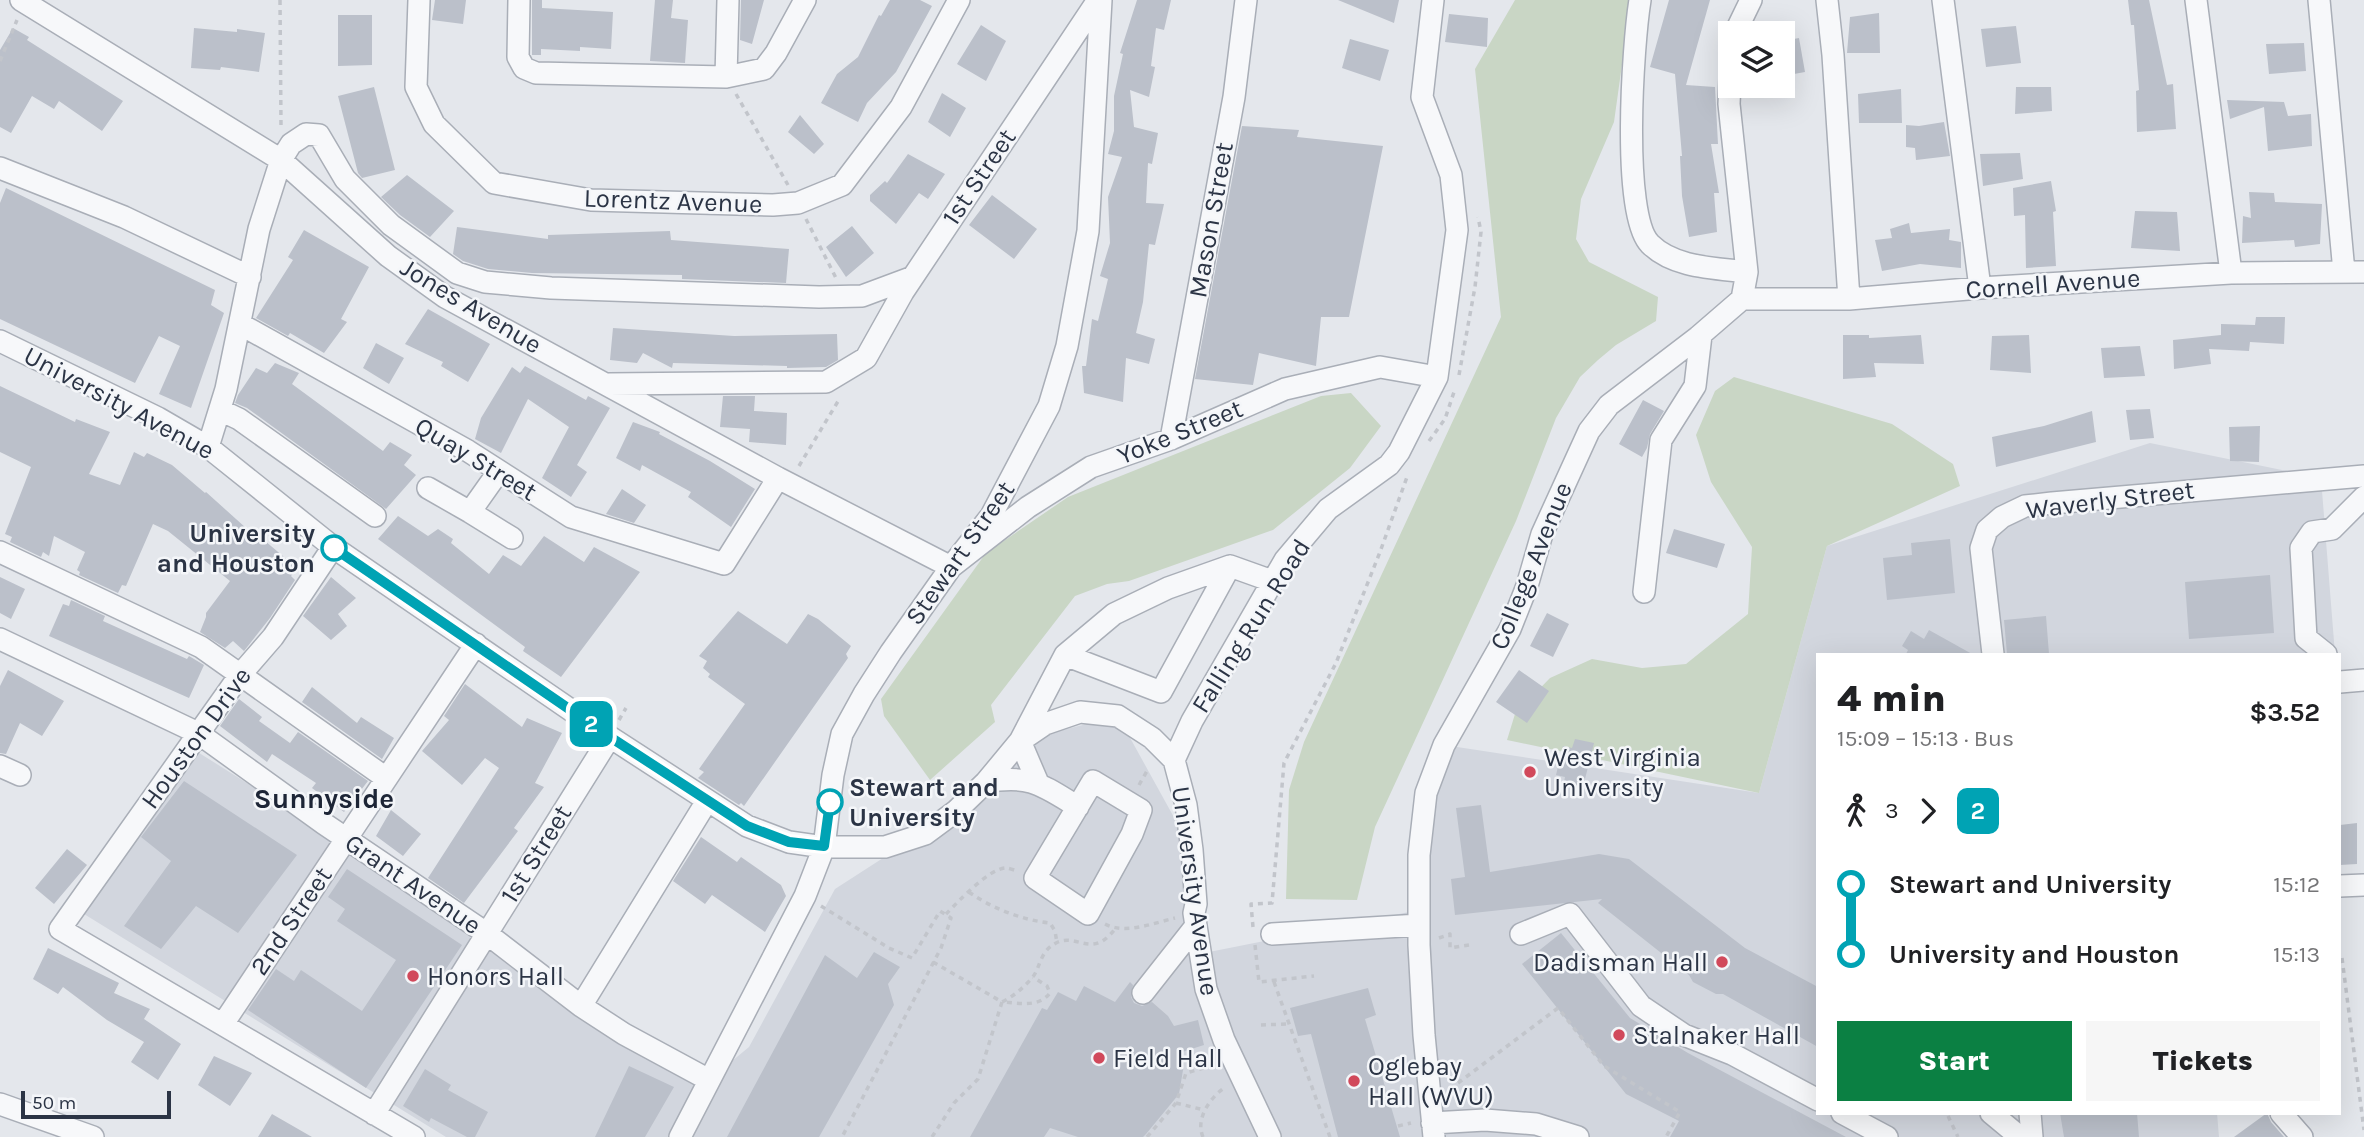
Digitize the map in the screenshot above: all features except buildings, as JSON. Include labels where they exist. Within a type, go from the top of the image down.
[{"type":"street","name":"Lorentz Avenue","points":[[419,0],[415,87],[434,124],[494,183],[591,200],[773,205],[798,203],[842,185],[901,107],[959,0]]},
{"type":"street","points":[[519,0],[518,57],[524,68],[536,74],[726,78],[764,69],[776,53],[805,0]]},
{"type":"street","points":[[726,78],[728,0]]},
{"type":"street","name":"1st Street","points":[[606,384],[826,382],[866,358],[913,277],[1100,0]]},
{"type":"street","name":"Stewart Street","points":[[680,1137],[805,896],[824,846],[833,775],[842,734],[870,683],[951,567],[991,516],[1049,406],[1067,346],[1088,231],[1100,0]]},
{"type":"street","name":"Mason Street","points":[[1171,439],[1234,97],[1246,0]]},
{"type":"street","name":"Falling Run Road","points":[[1174,760],[1192,721],[1285,560],[1328,509],[1389,465],[1437,377],[1457,230],[1451,175],[1422,97],[1433,0]]},
{"type":"street","points":[[1640,0],[1631,78],[1636,209],[1641,231],[1649,243],[1664,255],[1694,264],[1747,272]]},
{"type":"street","points":[[1741,21],[1751,0]]},
{"type":"street","points":[[1827,0],[1849,299]]},
{"type":"street","points":[[1943,0],[1980,288]]},
{"type":"street","points":[[2196,0],[2231,273]]},
{"type":"street","points":[[2319,0],[2354,272]]},
{"type":"street","name":"Jones Avenue","points":[[24,1],[281,160],[388,256],[445,297],[778,478],[951,567]]},
{"type":"street","points":[[1729,98],[1747,272],[1742,299]]},
{"type":"street","points":[[208,447],[220,410],[240,324],[258,229],[281,160],[291,144],[306,134],[319,135],[345,179],[391,225],[457,273],[485,282],[551,288],[818,297],[862,296],[913,277]]},
{"type":"street","points":[[0,168],[124,217],[250,277]]},
{"type":"street","name":"Cornell Avenue","points":[[1742,299],[1849,299],[2231,273],[2354,272]]},
{"type":"street","name":"College Avenue","points":[[1429,1127],[1424,1035],[1427,932],[1419,855],[1426,793],[1444,745],[1510,629],[1527,586],[1542,534],[1589,430],[1609,405],[1742,299]]},
{"type":"street","name":"Quay Street","points":[[240,324],[456,444],[571,516],[724,564],[778,478]]},
{"type":"street","points":[[1644,592],[1661,440],[1695,386],[1701,334]]},
{"type":"street","name":"University Avenue","points":[[0,341],[158,418],[208,447],[333,547],[610,737],[747,826],[789,842],[824,846],[885,847],[925,834],[956,811],[986,782],[1020,741],[1045,724],[1080,712],[1118,716],[1152,738],[1174,760],[1186,805],[1192,850],[1195,920],[1206,989],[1224,1040],[1270,1137]]},
{"type":"street","name":"Yoke Street","points":[[951,567],[1028,507],[1091,467],[1171,439],[1285,389],[1380,366],[1437,377]]},
{"type":"street","points":[[220,410],[239,419],[375,516]]},
{"type":"street","points":[[470,512],[499,471]]},
{"type":"street","name":"Waverly Street","points":[[1993,653],[1981,548],[1987,530],[2002,517],[2025,506],[2364,476]]},
{"type":"street","points":[[428,488],[512,538]]},
{"type":"street","points":[[2325,653],[2306,638],[2301,548],[2312,532],[2332,529],[2364,497]]},
{"type":"street","name":"Houston Drive","points":[[223,1024],[60,929],[240,675],[273,638],[333,547]]},
{"type":"street","points":[[0,552],[201,647],[386,778]]},
{"type":"street","points":[[1038,783],[1020,741],[1065,655],[1114,614],[1168,588],[1230,566],[1272,581]]},
{"type":"street","points":[[1065,655],[1161,692],[1230,566]]},
{"type":"street","name":"Grant Avenue","points":[[0,639],[198,733],[486,933],[581,1006],[624,1034],[709,1080]]},
{"type":"street","name":"2nd Street","points":[[223,1024],[476,644]]},
{"type":"street","points":[[2341,667],[2354,680]]},
{"type":"street","name":"1st Street","points":[[374,1114],[610,737]]},
{"type":"street","points":[[0,766],[20,775]]},
{"type":"street","points":[[986,782],[1004,779],[1038,783],[1078,807]]},
{"type":"street","points":[[1093,781],[1141,810],[1132,834],[1088,914],[1035,878],[1078,807],[1093,781]]},
{"type":"street","points":[[581,1006],[707,801]]},
{"type":"street","points":[[2341,886],[2364,885]]},
{"type":"street","points":[[1521,934],[1570,914],[1641,1006],[1684,1035],[1732,1054],[1816,1099]]},
{"type":"street","points":[[1143,993],[1195,920]]},
{"type":"street","points":[[1260,936],[1427,932]]},
{"type":"street","points":[[223,1024],[414,1137]]},
{"type":"street","points":[[0,1104],[93,1137]]},
{"type":"street","points":[[1846,1115],[1887,1137]]},
{"type":"street","points":[[1993,1115],[2020,1137]]},
{"type":"street","points":[[2030,1115],[2032,1137]]},
{"type":"street","points":[[2283,1115],[2302,1137]]},
{"type":"street","points":[[1429,1127],[1485,1120],[1536,1124],[1578,1137]]},
{"type":"path","points":[[280,0],[281,160]]},
{"type":"path","points":[[0,61],[24,1]]},
{"type":"path","points":[[726,78],[798,203],[837,279]]},
{"type":"path","points":[[1429,442],[1445,419],[1462,368],[1480,232],[1476,206]]},
{"type":"path","points":[[810,446],[845,391]]},
{"type":"path","points":[[1314,976],[1259,982],[1260,936],[1251,904],[1272,903],[1284,763],[1336,663],[1407,477]]},
{"type":"path","points":[[946,915],[982,880],[1004,868],[1035,878]]},
{"type":"path","points":[[969,892],[1006,911],[1036,922],[1050,923],[1057,943]]},
{"type":"path","points":[[805,896],[889,948],[912,958],[940,911],[951,918],[933,962],[842,1137]]},
{"type":"path","points":[[1088,914],[1115,929],[1195,920]]},
{"type":"path","points":[[932,1137],[954,1103],[978,1079],[1002,1002],[1016,995],[1033,977],[1037,964],[1048,949],[1067,940],[1093,945],[1107,939],[1115,929]]},
{"type":"path","points":[[1427,932],[1450,934],[1450,948],[1469,945]]},
{"type":"path","points":[[2342,958],[2364,1130]]},
{"type":"path","points":[[933,962],[1002,1002],[1029,1004],[1044,1000],[1050,993],[1047,986],[1033,977]]},
{"type":"path","points":[[1274,982],[1330,1137]]},
{"type":"path","points":[[1443,1095],[1558,1008],[1604,1066],[1680,1112],[1666,1137]]},
{"type":"path","points":[[1261,1026],[1287,1024]]},
{"type":"path","points":[[1147,1137],[1176,1103],[1186,1073],[1214,1065]]},
{"type":"path","points":[[1203,1137],[1200,1130],[1205,1111],[1212,1097],[1224,1088]]},
{"type":"path","points":[[1176,1103],[1205,1111]]},
{"type":"path","points":[[1948,1116],[1958,1137]]},
{"type":"path","points":[[1398,1126],[1429,1127]]},
{"type":"shaded area","name":"West Virginia University","points":[[2150,443],[2321,478],[2335,653],[1816,653],[1816,1115],[2217,1115],[2219,1137],[446,1137],[84,914],[121,853],[196,751],[486,933],[709,1080],[749,1047],[835,889],[956,811],[1020,741],[1118,716],[1192,850],[1199,954],[1419,910],[1444,745],[1759,793],[1827,546]]},
{"type":"green space","points":[[1515,0],[1631,0],[1614,122],[1581,199],[1576,239],[1589,262],[1658,297],[1656,321],[1616,345],[1580,377],[1556,418],[1516,521],[1375,827],[1357,900],[1286,899],[1289,790],[1304,742],[1501,317],[1475,69]]},
{"type":"green space","points":[[1734,377],[1892,424],[1953,464],[1960,486],[1827,546],[1759,793],[1507,740],[1515,714],[1550,678],[1592,659],[1642,668],[1686,664],[1748,614],[1752,547],[1711,482],[1696,435],[1715,391]]},
{"type":"green space","points":[[1351,393],[1381,426],[1350,468],[1273,530],[1129,581],[1107,584],[1075,596],[991,705],[995,722],[930,780],[884,716],[881,699],[986,553],[1068,497],[1321,396]]},
{"type":"bus line","name":"2","points":[[334,548],[610,737],[747,826],[789,842],[824,846],[830,802]]},
{"type":"place","name":"University and Houston","points":[[334,548]]},
{"type":"place","name":"West Virginia University","points":[[1530,772]]},
{"type":"place","name":"Stewart and University","points":[[830,802]]},
{"type":"place","name":"Dadisman Hall","points":[[1722,962]]},
{"type":"place","name":"Honors Hall","points":[[413,976]]},
{"type":"place","name":"Stalnaker Hall","points":[[1619,1035]]},
{"type":"place","name":"Field Hall","points":[[1099,1058]]},
{"type":"place","name":"Oglebay Hall (WVU)","points":[[1354,1081]]},
{"type":"district","name":"Sunnyside","points":[[324,798]]}]
